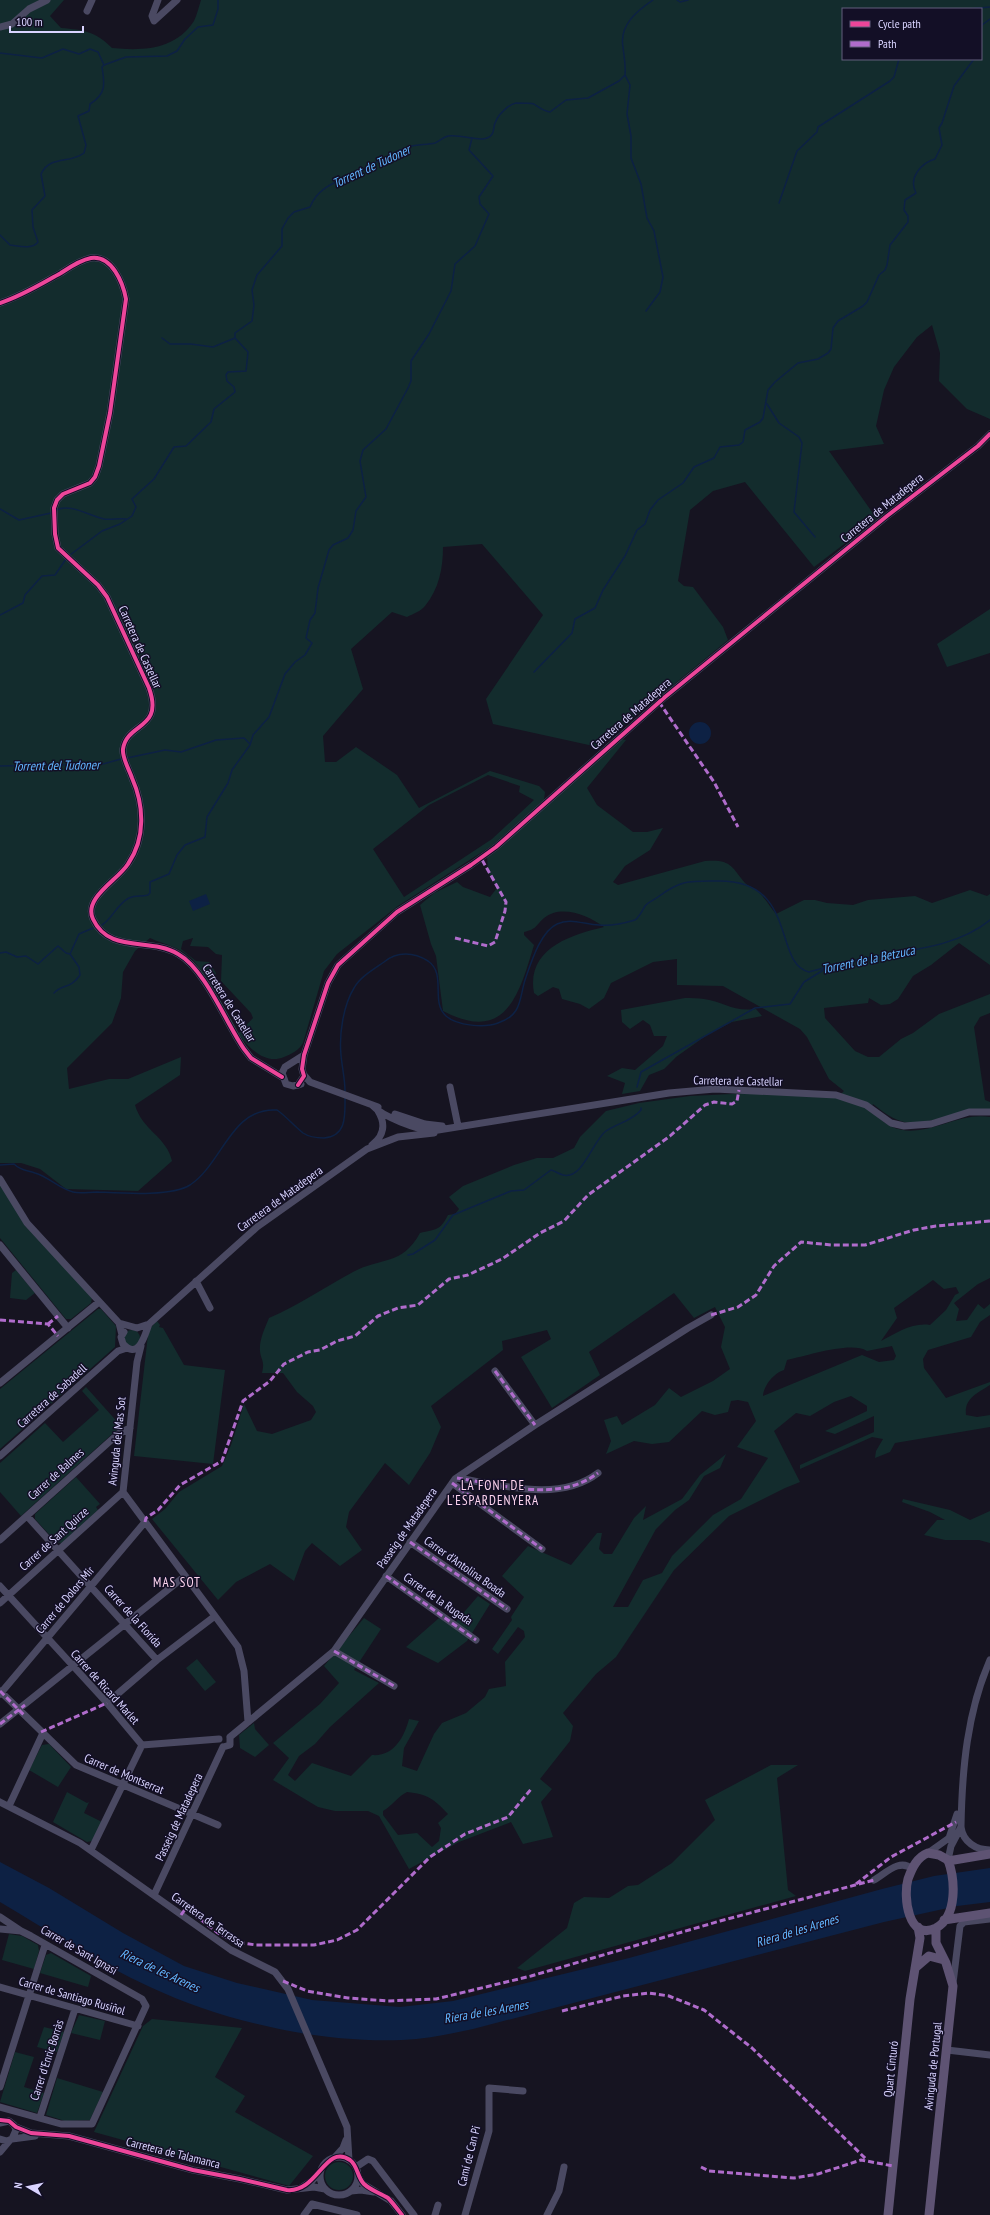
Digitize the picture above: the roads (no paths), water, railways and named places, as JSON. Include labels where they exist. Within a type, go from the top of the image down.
[{"type":"main road","points":[[928,1853],[939,1855],[948,1862],[953,1886],[946,1917],[936,1928],[927,1929],[918,1927],[910,1917],[906,1906],[906,1888],[912,1869],[921,1857],[928,1853]]},
{"type":"main road","points":[[948,1862],[990,1854]]},
{"type":"main road","points":[[946,1917],[990,1913]]},
{"type":"main road","name":"Quart Cinturó","points":[[888,2215],[914,1968],[920,1938],[918,1927]]},
{"type":"main road","points":[[936,1928],[936,1943],[953,1986]]},
{"type":"main road","points":[[914,1968],[929,1956],[944,1960]]},
{"type":"main road","name":"Avinguda de Portugal","points":[[929,2215],[953,1986]]},
{"type":"street","points":[[0,27],[12,24],[29,9],[47,0]]},
{"type":"street","points":[[87,11],[92,0]]},
{"type":"street","points":[[158,0],[152,19],[154,21],[177,0]]},
{"type":"street","name":"Carretera de Castellar","points":[[0,302],[20,295],[77,263],[92,258],[100,258],[109,264],[118,275],[125,292],[126,308],[110,413],[100,466],[90,483],[63,494],[57,500],[54,508],[57,544],[68,558],[98,585],[107,597],[152,697],[152,714],[148,721],[126,741],[124,757],[140,798],[140,830],[135,852],[128,865],[94,902],[91,908],[92,917],[102,932],[113,940],[164,948],[179,954],[189,962],[199,974],[244,1049],[252,1058],[282,1077]]},
{"type":"street","name":"Carretera de Matadepera","points":[[303,1072],[304,1055],[315,1028],[333,973],[358,946],[397,912],[471,865],[496,847],[665,697],[887,516],[978,446],[990,434]]},
{"type":"street","points":[[304,1055],[288,1066],[282,1077],[289,1086],[313,1083],[376,1108],[382,1119],[382,1130],[377,1141],[368,1149]]},
{"type":"street","points":[[268,1067],[297,1065],[313,1083]]},
{"type":"street","points":[[298,1084],[303,1080],[303,1072]]},
{"type":"street","points":[[450,1088],[456,1127]]},
{"type":"street","name":"Carretera de Castellar","points":[[376,1108],[413,1126],[426,1130],[443,1130],[668,1093],[715,1090],[836,1095],[866,1105],[892,1123],[904,1126],[931,1124],[969,1112],[990,1112]]},
{"type":"street","name":"Carretera de Castellar","points":[[376,1108],[424,1124],[456,1127]]},
{"type":"street","points":[[392,1113],[409,1122],[413,1126],[410,1132],[404,1135]]},
{"type":"street","name":"Carretera de Matadepera","points":[[149,1324],[196,1281],[270,1218],[368,1149],[404,1135],[417,1136],[443,1130]]},
{"type":"street","points":[[0,1179],[27,1222],[99,1302],[119,1323],[142,1332],[144,1337]]},
{"type":"street","points":[[1,1248],[68,1328]]},
{"type":"street","points":[[196,1281],[210,1308]]},
{"type":"street","points":[[0,1383],[99,1302]]},
{"type":"street","name":"Passeig de Matadepera","points":[[230,1737],[334,1651],[454,1480],[535,1425],[711,1315]]},
{"type":"street","points":[[119,1323],[122,1337],[129,1349],[134,1353],[137,1362]]},
{"type":"street","points":[[118,1351],[124,1330],[149,1324]]},
{"type":"street","points":[[129,1349],[136,1349],[141,1346],[149,1324]]},
{"type":"street","name":"Avinguda del Mas Sot","points":[[141,1346],[137,1362],[123,1492],[238,1647],[241,1655],[248,1722]]},
{"type":"street","name":"Carretera de Sabadell","points":[[0,1456],[118,1351],[129,1349]]},
{"type":"street","points":[[495,1371],[535,1425]]},
{"type":"street","name":"Carrer de Balmes","points":[[0,1540],[118,1434],[130,1428]]},
{"type":"street","points":[[454,1480],[543,1490],[577,1486],[598,1473]]},
{"type":"street","points":[[454,1480],[542,1549]]},
{"type":"street","name":"Carrer de Sant Quirze","points":[[0,1603],[123,1492]]},
{"type":"street","name":"Carrer de la Florida","points":[[26,1516],[158,1660]]},
{"type":"street","name":"Carrer de Dolors Mir","points":[[0,1692],[145,1522]]},
{"type":"street","name":"Carrer d'Antolina Boada","points":[[410,1542],[507,1610]]},
{"type":"street","points":[[0,1724],[185,1576]]},
{"type":"street","name":"Carrer de la Rugada","points":[[386,1576],[476,1640]]},
{"type":"street","name":"Carrer de Ricard Marlet","points":[[0,1586],[72,1666],[107,1702],[142,1745]]},
{"type":"street","points":[[107,1702],[158,1660],[216,1616]]},
{"type":"street","points":[[334,1651],[394,1686]]},
{"type":"street","points":[[928,1853],[946,1842],[953,1830],[971,1716],[990,1660]]},
{"type":"street","name":"Carrer de Montserrat","points":[[0,1692],[76,1765],[218,1825]]},
{"type":"street","points":[[9,1806],[43,1733]]},
{"type":"street","points":[[91,1850],[124,1786],[142,1745],[219,1739],[224,1735],[230,1737],[230,1745],[222,1747],[219,1744],[219,1739]]},
{"type":"street","name":"Passeig de Matadepera","points":[[154,1895],[222,1747]]},
{"type":"street","points":[[948,1862],[952,1846],[961,1827],[964,1768]]},
{"type":"street","name":"Carretera de Terrassa","points":[[0,1802],[60,1831],[91,1850],[231,1950],[273,1971],[283,1980],[315,2052],[347,2134],[349,2160]]},
{"type":"street","points":[[961,1827],[965,1838],[973,1846],[990,1850]]},
{"type":"street","points":[[874,1880],[901,1864],[906,1864],[912,1869]]},
{"type":"street","points":[[0,1917],[21,1931]]},
{"type":"street","name":"Avinguda de Portugal","points":[[953,1986],[960,1926],[964,1922],[990,1918]]},
{"type":"street","name":"Carrer de Sant Ignasi","points":[[0,1929],[21,1931],[146,2002],[146,2010],[138,2026]]},
{"type":"street","points":[[0,2087],[45,1945]]},
{"type":"street","name":"Carrer de Santiago Rusiñol","points":[[0,1987],[138,2026]]},
{"type":"street","name":"Carrer d'Enric Borràs","points":[[40,2117],[75,2009]]},
{"type":"street","points":[[0,2107],[61,2124],[92,2124],[138,2026]]},
{"type":"street","points":[[947,2050],[990,2054]]},
{"type":"street","name":"Camí de Can Pi","points":[[465,2215],[489,2130],[489,2088],[523,2091]]},
{"type":"street","name":"Carretera de Talamanca","points":[[1,2121],[9,2121],[16,2127],[31,2133],[69,2136],[193,2170],[294,2191],[314,2187],[327,2191]]},
{"type":"street","points":[[0,2152],[16,2133],[16,2127]]},
{"type":"street","name":"Carretera de Talamanca","points":[[0,2139],[11,2140],[43,2134]]},
{"type":"street","points":[[294,2191],[306,2185],[320,2172],[324,2164],[335,2157],[343,2148],[347,2134]]},
{"type":"street","points":[[335,2157],[349,2160],[356,2167],[358,2176],[363,2184],[391,2201],[402,2215]]},
{"type":"street","points":[[356,2167],[368,2159],[373,2160],[414,2215]]},
{"type":"street","points":[[547,2215],[558,2191],[564,2167]]},
{"type":"street","points":[[320,2172],[321,2181],[327,2191],[330,2207]]},
{"type":"street","points":[[351,2191],[355,2186],[358,2176]]},
{"type":"street","points":[[327,2191],[338,2195],[361,2190],[377,2192]]},
{"type":"street","points":[[330,2207],[338,2195]]},
{"type":"street","points":[[304,2215],[312,2204],[330,2207],[357,2215]]},
{"type":"street","points":[[435,2215],[438,2205]]},
{"type":"water","points":[[700,722],[708,725],[711,733],[708,741],[700,744],[692,741],[689,733],[692,725]]},
{"type":"water","points":[[206,894],[210,904],[193,911],[189,901]]},
{"type":"water","name":"Riera de les Arenes","points":[[0,1862],[49,1888],[123,1933],[184,1966],[237,1983],[312,2000],[400,2007],[453,2001],[629,1958],[934,1876],[990,1868],[990,1902],[957,1906],[884,1922],[473,2029],[420,2039],[370,2040],[306,2034],[241,2020],[179,1999],[131,1978],[0,1902]]},
{"type":"waterway","points":[[0,53],[42,58],[63,49],[79,54],[90,49],[98,52],[104,65],[126,57],[167,56],[177,51],[185,39],[198,27],[213,25],[218,9],[218,0]]},
{"type":"waterway","name":"Torrent de Tudoner","points":[[70,555],[102,531],[120,524],[132,516],[136,507],[132,499],[154,479],[174,447],[186,446],[211,422],[214,409],[235,392],[234,387],[227,381],[226,375],[228,372],[246,371],[248,352],[235,338],[235,333],[252,321],[254,305],[252,290],[257,275],[282,246],[282,229],[288,218],[294,212],[310,207],[314,199],[325,188],[402,149],[415,145],[435,143],[448,136],[479,139],[490,137],[499,116],[504,110],[513,104],[534,104],[543,110],[550,112],[566,100],[588,98],[619,81],[625,75],[622,39],[624,32],[630,19],[653,0]]},
{"type":"waterway","name":"Torrent de Tudoner","points":[[677,0],[680,2],[688,0]]},
{"type":"waterway","points":[[979,8],[990,7]]},
{"type":"waterway","points":[[982,25],[990,19]]},
{"type":"waterway","points":[[779,203],[797,151],[817,132],[818,127],[890,81],[894,77],[899,60]]},
{"type":"waterway","points":[[534,672],[572,633],[575,619],[595,608],[603,590],[625,556],[637,530],[645,524],[650,510],[658,500],[683,483],[694,467],[714,458],[720,447],[739,445],[743,442],[745,430],[760,422],[763,418],[768,390],[775,382],[798,363],[818,359],[828,353],[831,349],[833,328],[838,321],[867,302],[879,275],[885,270],[890,245],[908,222],[908,216],[904,210],[905,200],[916,193],[914,182],[917,172],[925,164],[935,159],[942,145],[939,128],[954,86],[973,60]]},
{"type":"waterway","points":[[0,235],[10,245],[29,247],[38,242],[33,227],[32,210],[45,196],[41,174],[50,164],[73,158],[84,153],[86,145],[78,116],[89,111],[90,104],[102,93],[104,84],[102,67],[104,65]]},
{"type":"waterway","points":[[625,75],[630,85],[627,114],[631,136],[631,158],[641,184],[647,218],[654,231],[663,277],[660,292],[646,311]]},
{"type":"waterway","points":[[102,925],[109,919],[118,907],[129,898],[148,895],[150,893],[150,882],[169,874],[177,855],[185,845],[205,837],[207,817],[228,783],[232,770],[250,745],[253,735],[269,717],[285,674],[295,662],[305,655],[312,643],[306,638],[310,620],[315,613],[318,588],[329,550],[333,545],[348,538],[353,530],[356,511],[366,497],[360,461],[363,450],[386,429],[408,388],[411,381],[411,361],[429,334],[451,291],[455,264],[475,246],[489,214],[480,204],[479,197],[493,176],[469,150],[472,138]]},
{"type":"waterway","points":[[162,338],[170,344],[191,344],[213,347],[235,338]]},
{"type":"waterway","points":[[767,404],[779,423],[799,437],[802,443],[794,512],[815,537]]},
{"type":"waterway","points":[[56,510],[68,508],[104,519],[126,519]]},
{"type":"waterway","points":[[0,509],[19,520],[51,513]]},
{"type":"waterway","points":[[0,615],[23,603],[25,595],[42,576],[55,575],[66,559]]},
{"type":"waterway","name":"Torrent del Tudoner","points":[[127,758],[165,750],[181,752],[216,740],[244,738],[250,744]]},
{"type":"waterway","name":"Torrent del Tudoner","points":[[0,766],[103,764],[121,759]]},
{"type":"waterway","name":"Torrent de la Betzuca","points":[[345,1091],[341,1055],[341,1039],[343,1021],[350,995],[363,977],[389,958],[400,954],[411,954],[423,958],[434,967],[438,980],[439,1003],[441,1010],[446,1016],[457,1022],[479,1026],[492,1025],[506,1020],[516,1011],[533,957],[541,941],[551,928],[557,924],[568,921],[603,925],[635,920],[648,903],[666,891],[687,882],[720,881],[745,885],[762,894],[773,908],[791,954],[798,966],[809,972],[850,961],[926,948],[960,938],[990,920]]},
{"type":"waterway","points":[[70,954],[79,934],[93,928]]},
{"type":"waterway","points":[[0,953],[6,952],[17,957],[26,956],[38,964],[58,946],[66,953],[70,954],[79,967],[80,975],[73,982],[60,988],[54,993]]},
{"type":"waterway","points":[[637,1087],[641,1072],[755,1008],[790,1004],[804,982],[825,969]]},
{"type":"waterway","name":"Torrent de la Betzuca","points":[[0,1165],[14,1164],[22,1169],[45,1177],[63,1188],[76,1193],[158,1193],[171,1191],[190,1185],[211,1164],[238,1127],[249,1117],[261,1111],[277,1110],[303,1133],[313,1137],[324,1138],[332,1136],[341,1129],[343,1124],[345,1097]]},
{"type":"waterway","points":[[408,1255],[413,1254],[435,1240],[453,1215],[511,1191],[524,1190],[551,1170],[563,1175],[570,1175],[576,1172],[582,1166],[601,1136],[606,1131],[633,1117],[641,1110],[641,1108]]},
{"type":"district","name":"LA FONT DE L'ESPARDENYERA","points":[[493,1492]]},
{"type":"district","name":"MAS SOT","points":[[177,1582]]}]
